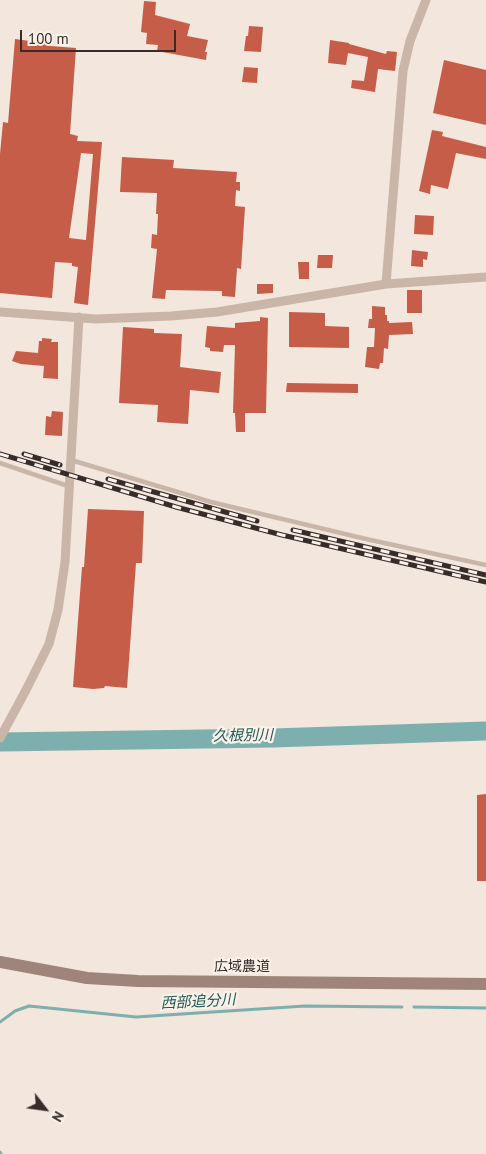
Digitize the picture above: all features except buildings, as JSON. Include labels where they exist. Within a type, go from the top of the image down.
[{"type":"street","points":[[386,284],[403,71],[412,35],[426,0]]},
{"type":"street","points":[[0,312],[96,319],[171,316],[217,312],[386,284],[486,277]]},
{"type":"street","points":[[0,738],[49,644],[58,610],[65,562],[79,317]]},
{"type":"street","name":"広域農道","points":[[0,962],[87,978],[129,981],[486,984]]},
{"type":"lane","points":[[70,460],[212,502],[366,539],[486,565]]},
{"type":"lane","points":[[0,463],[68,486]]},
{"type":"waterway","name":"久根別川","points":[[0,742],[273,738],[486,731]]},
{"type":"waterway","name":"西部追分川","points":[[0,1022],[15,1011],[29,1006],[136,1017],[305,1006],[402,1007]]},
{"type":"waterway","name":"西部追分川","points":[[414,1007],[486,1008]]},
{"type":"railway","points":[[0,454],[176,507],[282,535],[486,582]]},
{"type":"railway","points":[[24,454],[60,465]]},
{"type":"railway","points":[[108,479],[257,521]]},
{"type":"railway","points":[[293,530],[486,575]]}]
